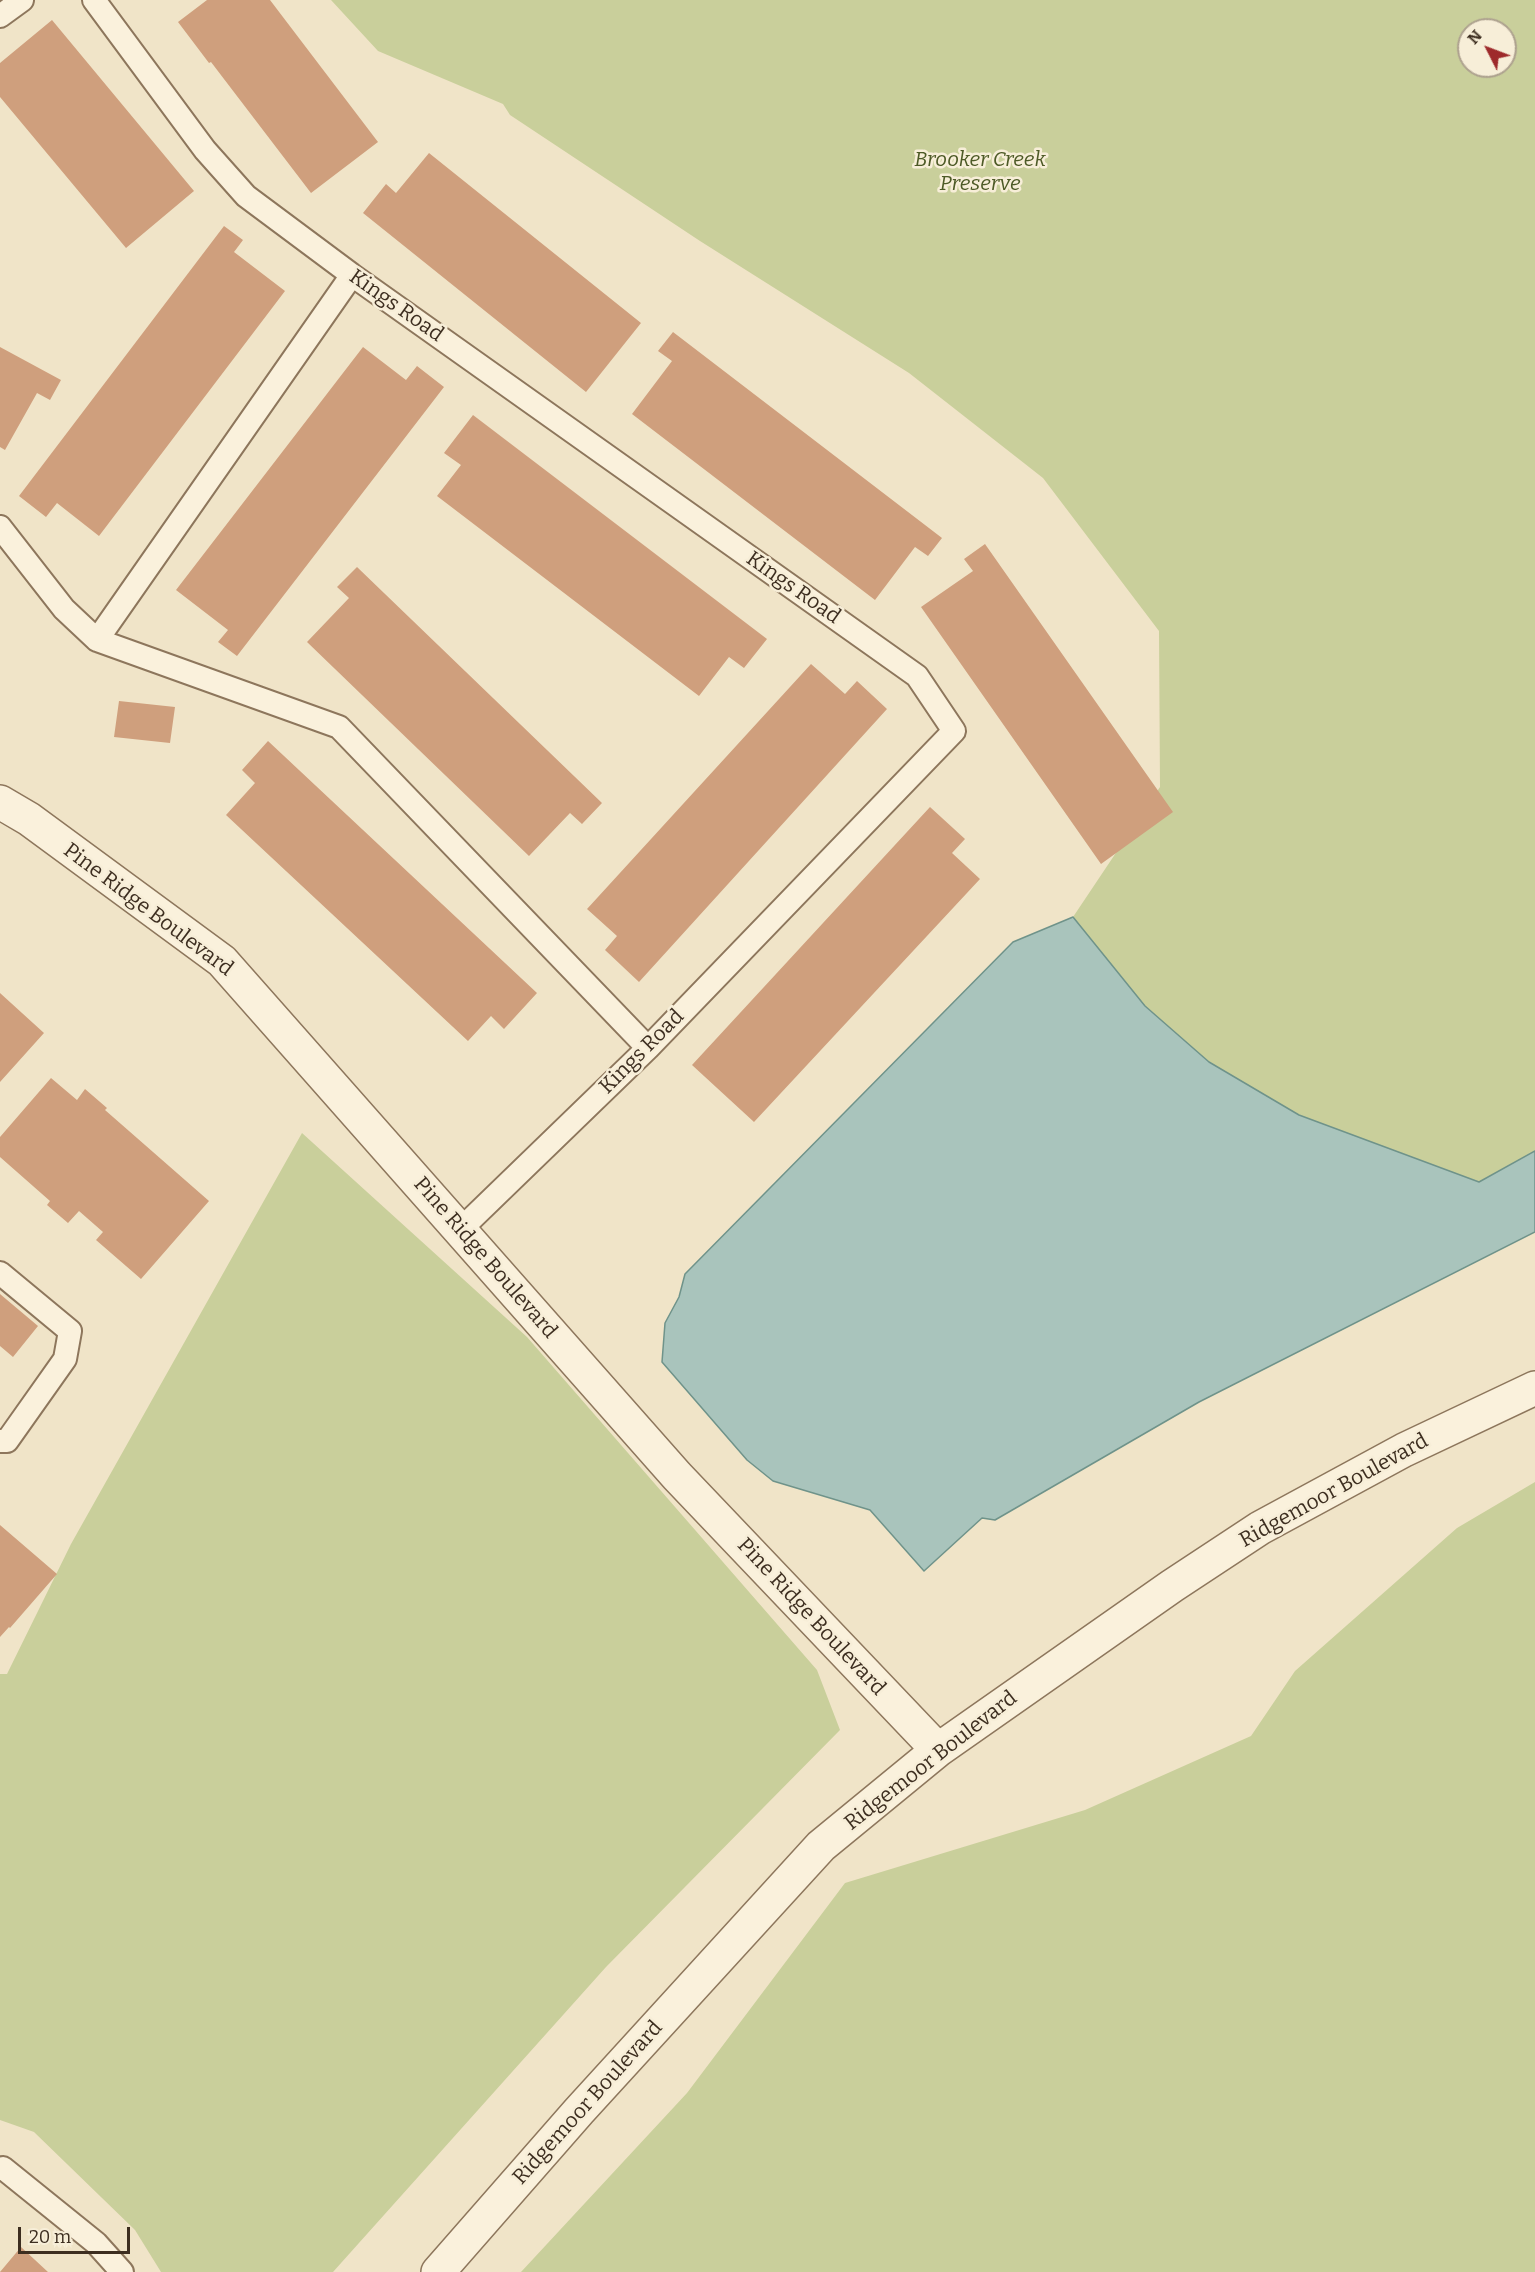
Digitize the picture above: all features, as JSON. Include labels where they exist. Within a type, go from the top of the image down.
[{"type":"street","name":"Pine Ridge Boulevard","points":[[0,802],[29,819],[222,961],[677,1476],[938,1750]]},
{"type":"street","name":"Ridgemoor Boulevard","points":[[438,2272],[579,2111],[821,1846],[938,1750],[1172,1586],[1260,1528],[1404,1450],[1535,1388]]},
{"type":"lane","points":[[0,16],[22,0]]},
{"type":"lane","name":"Kings Road","points":[[94,0],[205,150],[246,196],[352,275],[917,676],[954,731],[648,1048],[460,1230]]},
{"type":"lane","points":[[97,640],[352,275]]},
{"type":"lane","points":[[0,526],[64,609],[97,640],[339,727],[648,1048]]},
{"type":"lane","points":[[0,1273],[70,1331],[65,1359],[7,1441],[0,1441]]},
{"type":"lane","points":[[0,2169],[3,2168],[96,2243],[122,2272]]},
{"type":"green space","name":"Brooker Creek Preserve","points":[[331,0],[1535,0],[1535,1151],[1479,1182],[1299,1115],[1209,1062],[1145,1006],[1073,917],[1160,787],[1159,631],[1043,478],[909,373],[700,241],[510,115],[503,104],[378,51]]},
{"type":"green space","points":[[302,1133],[527,1337],[817,1670],[840,1730],[606,1967],[333,2272],[161,2272],[135,2230],[34,2132],[0,2120],[0,1674],[7,1674],[71,1544]]},
{"type":"green space","points":[[1535,1482],[1535,2272],[521,2272],[687,2093],[845,1883],[1085,1810],[1251,1736],[1295,1671],[1457,1528]]},
{"type":"water","points":[[1073,917],[1145,1006],[1209,1062],[1299,1115],[1479,1182],[1535,1151],[1535,1232],[1199,1402],[995,1520],[982,1518],[924,1571],[870,1510],[773,1481],[747,1460],[662,1362],[665,1323],[679,1297],[685,1274],[1013,942]]},
{"type":"building","points":[[207,0],[270,0],[378,142],[311,193],[178,22]]},
{"type":"building","points":[[52,20],[194,191],[126,248],[0,97],[0,63]]},
{"type":"building","points":[[429,153],[641,323],[586,392],[363,213],[386,184],[396,193]]},
{"type":"building","points":[[224,226],[243,240],[234,252],[285,291],[99,536],[57,503],[46,517],[19,496]]},
{"type":"building","points":[[673,332],[942,538],[928,556],[915,547],[875,600],[632,414],[672,361],[658,351]]},
{"type":"building","points":[[0,347],[61,380],[50,400],[37,393],[5,450],[0,447]]},
{"type":"building","points":[[363,347],[406,380],[417,366],[444,387],[237,656],[218,642],[228,630],[176,590]]},
{"type":"building","points":[[473,415],[767,639],[744,668],[729,657],[699,696],[437,496],[461,465],[444,453]]},
{"type":"building","points":[[985,544],[1173,812],[1101,864],[921,607],[973,571],[964,559]]},
{"type":"building","points":[[357,567],[602,803],[582,824],[570,813],[529,856],[307,642],[349,598],[337,587]]},
{"type":"building","points":[[811,664],[845,694],[857,681],[887,709],[639,982],[605,950],[617,936],[587,909]]},
{"type":"building","points":[[119,701],[175,707],[170,743],[114,737]]},
{"type":"building","points":[[268,741],[537,993],[504,1029],[491,1016],[468,1041],[226,815],[255,783],[242,770]]},
{"type":"building","points":[[930,807],[965,839],[952,853],[980,879],[754,1122],[692,1065]]},
{"type":"building","points":[[0,993],[44,1033],[0,1082]]},
{"type":"building","points":[[51,1078],[77,1100],[85,1089],[107,1108],[105,1110],[209,1201],[141,1279],[96,1240],[103,1232],[79,1211],[68,1223],[47,1205],[50,1201],[0,1157],[0,1137]]},
{"type":"building","points":[[0,1294],[38,1326],[13,1357],[0,1346]]},
{"type":"building","points":[[0,1525],[57,1574],[0,1637]]},
{"type":"building","points":[[21,2247],[48,2272],[0,2272]]}]
